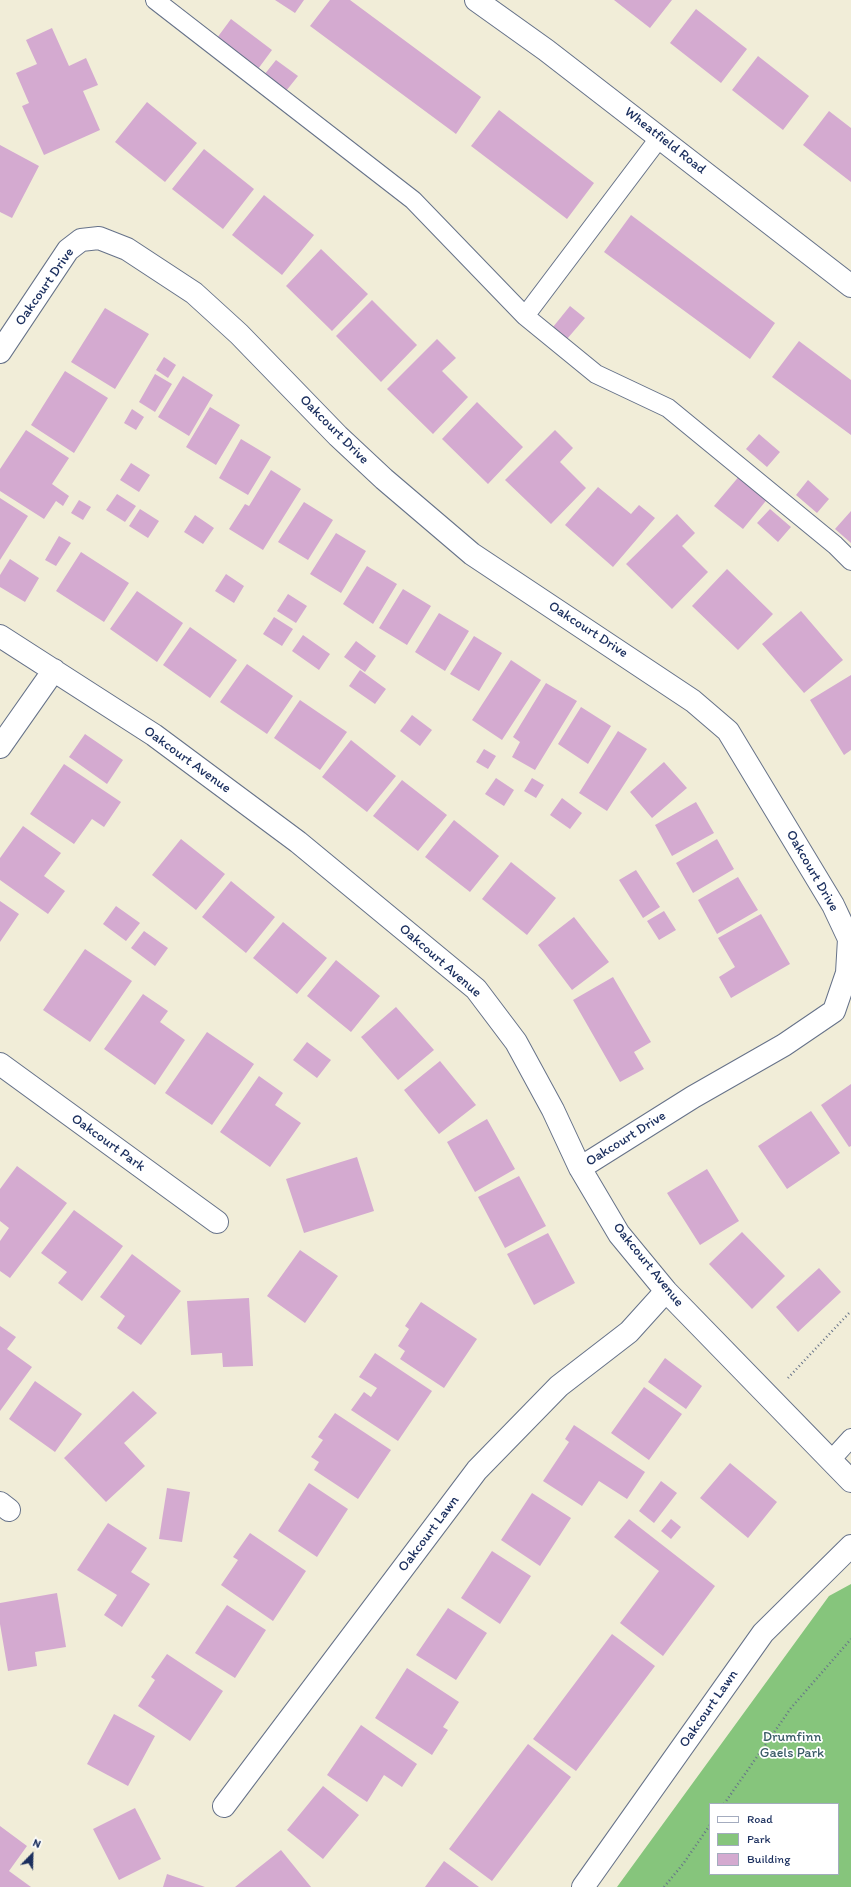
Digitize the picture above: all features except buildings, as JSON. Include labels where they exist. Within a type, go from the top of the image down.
[{"type":"street","name":"Wheatfield Road","points":[[476,0],[546,50],[851,286]]},
{"type":"street","name":"Oakcourt Drive","points":[[0,352],[68,250],[81,240],[99,238],[127,249],[194,293],[239,334],[338,436],[384,479],[472,554],[693,701],[728,731],[833,905],[849,939],[846,973],[834,1011],[784,1045],[692,1098],[580,1168]]},
{"type":"street","name":"Oakcourt Avenue","points":[[0,636],[154,735],[298,842],[476,989],[516,1042],[552,1110],[580,1168],[619,1234],[666,1291],[851,1481]]},
{"type":"street","points":[[0,747],[54,670]]},
{"type":"street","name":"Oakcourt Park","points":[[0,1064],[217,1222]]},
{"type":"street","name":"Oakcourt Lawn","points":[[224,1806],[478,1470],[559,1386],[628,1332],[666,1291]]},
{"type":"street","name":"Oakcourt Lawn","points":[[583,1887],[763,1633],[851,1546]]},
{"type":"lane","points":[[155,0],[414,200],[525,316],[596,374],[668,408],[835,545],[851,561]]},
{"type":"lane","points":[[525,316],[660,138]]},
{"type":"lane","points":[[830,1460],[851,1438]]},
{"type":"path","points":[[786,1380],[851,1311]]},
{"type":"path","points":[[725,1803],[791,1708],[851,1639]]},
{"type":"path","points":[[664,1887],[683,1864],[709,1826]]},
{"type":"green space","name":"Drumfinn Gaels Park","points":[[851,1584],[851,1887],[617,1887],[829,1596]]}]
